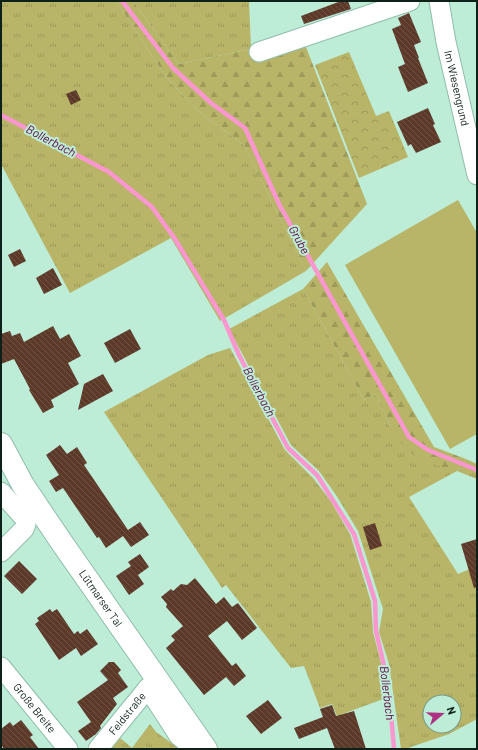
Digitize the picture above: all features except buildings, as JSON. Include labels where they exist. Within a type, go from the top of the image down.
[{"type":"main road","name":"Lütmarser Tal","points":[[1,444],[23,485],[153,684],[206,749]]},
{"type":"street","points":[[258,52],[410,1]]},
{"type":"street","name":"Im Wiesengrund","points":[[439,1],[446,42],[477,175]]},
{"type":"street","points":[[1,492],[25,519],[26,524],[1,552]]},
{"type":"street","name":"Große Breite","points":[[1,667],[68,749]]},
{"type":"street","points":[[153,684],[178,736],[191,746],[203,749]]},
{"type":"street","name":"Feldstraße","points":[[98,749],[153,684]]},
{"type":"green space","points":[[1,1],[116,1],[166,77],[198,111],[244,145],[306,271],[220,321],[171,238],[70,293],[1,164]]},
{"type":"green space","points":[[116,1],[133,1],[179,64],[251,49],[253,59],[304,42],[367,204],[306,271],[244,145],[198,111],[166,77]]},
{"type":"green space","points":[[133,1],[249,1],[251,49],[179,64]]},
{"type":"green space","points":[[349,52],[376,116],[389,111],[408,157],[359,178],[315,65]]},
{"type":"green space","points":[[458,200],[477,233],[477,434],[450,449],[345,265]]},
{"type":"green space","points":[[327,262],[434,447],[466,459],[457,471],[425,461],[415,456],[400,441],[394,432],[376,394],[364,400],[303,289]]},
{"type":"green space","points":[[303,289],[364,400],[376,394],[390,426],[457,471],[409,497],[458,574],[477,566],[477,719],[462,727],[462,694],[422,694],[422,734],[449,734],[401,749],[389,664],[379,632],[383,609],[358,531],[319,471],[291,445],[229,329]]},
{"type":"green space","points":[[230,348],[285,450],[313,478],[330,500],[350,534],[371,602],[373,632],[382,667],[386,698],[337,716],[332,704],[320,708],[304,666],[291,668],[226,585],[222,588],[104,412],[208,355]]},
{"type":"green space","points":[[466,459],[477,464],[477,479],[457,471]]},
{"type":"green space","points":[[150,724],[156,732],[180,749],[110,749],[119,737],[132,748]]},
{"type":"waterway","name":"Grube","points":[[122,1],[173,68],[211,103],[245,128],[279,204],[409,437],[428,450],[477,470]]},
{"type":"waterway","name":"Bollerbach","points":[[1,115],[109,172],[152,207],[175,239],[224,320],[239,355],[288,448],[317,475],[354,534],[375,601],[376,631],[384,666],[391,714],[394,749]]}]
